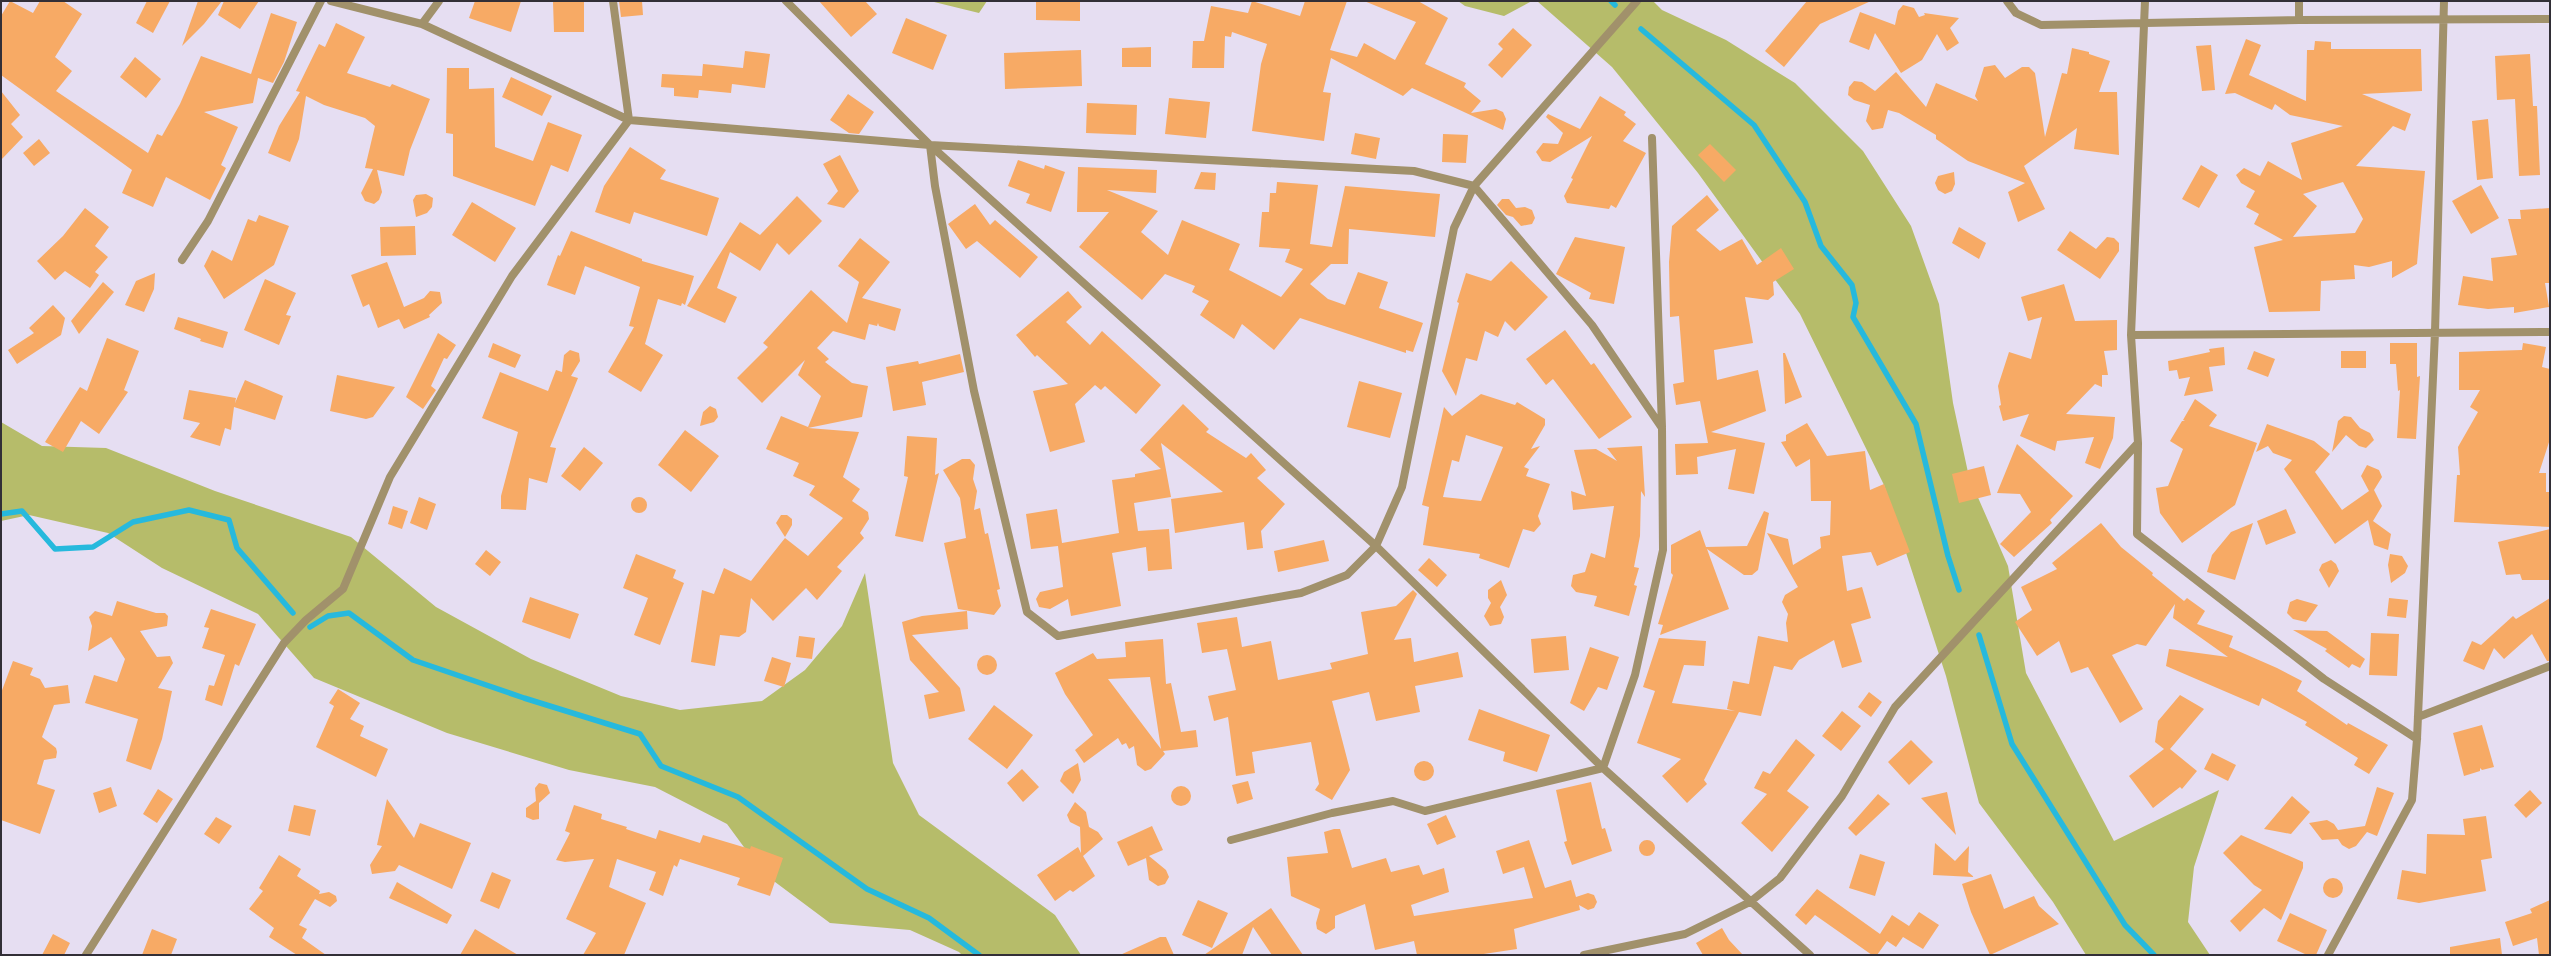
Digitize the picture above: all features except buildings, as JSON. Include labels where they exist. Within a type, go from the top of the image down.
[{"type":"street","points":[[182,260],[208,221],[321,1]]},
{"type":"street","points":[[331,1],[422,24],[629,120],[930,145],[1414,171],[1474,186],[1592,325],[1662,428]]},
{"type":"street","points":[[422,24],[439,1]]},
{"type":"street","points":[[86,955],[284,643],[306,620],[343,589],[390,477],[512,276],[629,120],[613,1]]},
{"type":"street","points":[[786,1],[930,145],[1376,546],[1603,768],[1810,955]]},
{"type":"street","points":[[930,145],[935,186],[974,391],[1027,612],[1058,636],[1293,594],[1346,575],[1376,546],[1402,487],[1454,228],[1474,186],[1638,1]]},
{"type":"street","points":[[2007,1],[2016,13],[2041,25],[2299,20],[2550,19]]},
{"type":"street","points":[[2145,1],[2131,335],[2138,443],[2137,534],[2324,678],[2417,739]]},
{"type":"street","points":[[2299,1],[2299,20]]},
{"type":"street","points":[[2328,955],[2412,800],[2417,739],[2435,332],[2444,1]]},
{"type":"street","points":[[1603,768],[1635,675],[1663,550],[1662,428],[1652,138]]},
{"type":"street","points":[[2131,335],[2550,332]]},
{"type":"street","points":[[1584,955],[1685,934],[1750,902],[1780,878],[1842,796],[1895,708],[2138,443]]},
{"type":"street","points":[[2418,717],[2550,666]]},
{"type":"street","points":[[1232,840],[1332,813],[1394,801],[1425,811],[1603,768]]},
{"type":"green space","points":[[930,1],[987,1],[979,13]]},
{"type":"green space","points":[[1458,1],[1532,1],[1504,16],[1465,6]]},
{"type":"green space","points":[[1537,1],[1653,1],[1662,10],[1726,40],[1795,83],[1863,151],[1911,226],[1939,304],[1953,403],[1969,477],[2008,566],[2026,673],[2114,841],[2219,790],[2194,867],[2188,922],[2210,955],[2086,955],[2053,902],[1979,803],[1946,676],[1884,485],[1800,314],[1698,173],[1612,67]]},
{"type":"green space","points":[[1,422],[42,446],[106,448],[215,491],[351,537],[436,607],[531,659],[621,696],[680,710],[762,701],[805,670],[842,626],[865,573],[893,763],[919,815],[1055,915],[1081,955],[962,955],[959,952],[910,930],[830,923],[763,873],[727,824],[655,787],[569,770],[447,733],[314,678],[258,614],[162,568],[108,533],[29,515],[1,521]]},
{"type":"waterway","points":[[1611,1],[1615,5]]},
{"type":"waterway","points":[[1641,29],[1754,125],[1805,202],[1821,246],[1852,285],[1856,303],[1853,317],[1916,424],[1948,556],[1959,590]]},
{"type":"waterway","points":[[1,514],[22,511],[55,549],[93,547],[133,522],[189,510],[229,520],[237,548],[293,613]]},
{"type":"waterway","points":[[310,627],[328,616],[349,613],[413,660],[524,698],[640,734],[661,766],[738,797],[867,889],[929,918],[979,955]]},
{"type":"waterway","points":[[1979,635],[2012,744],[2125,925],[2154,955]]}]
